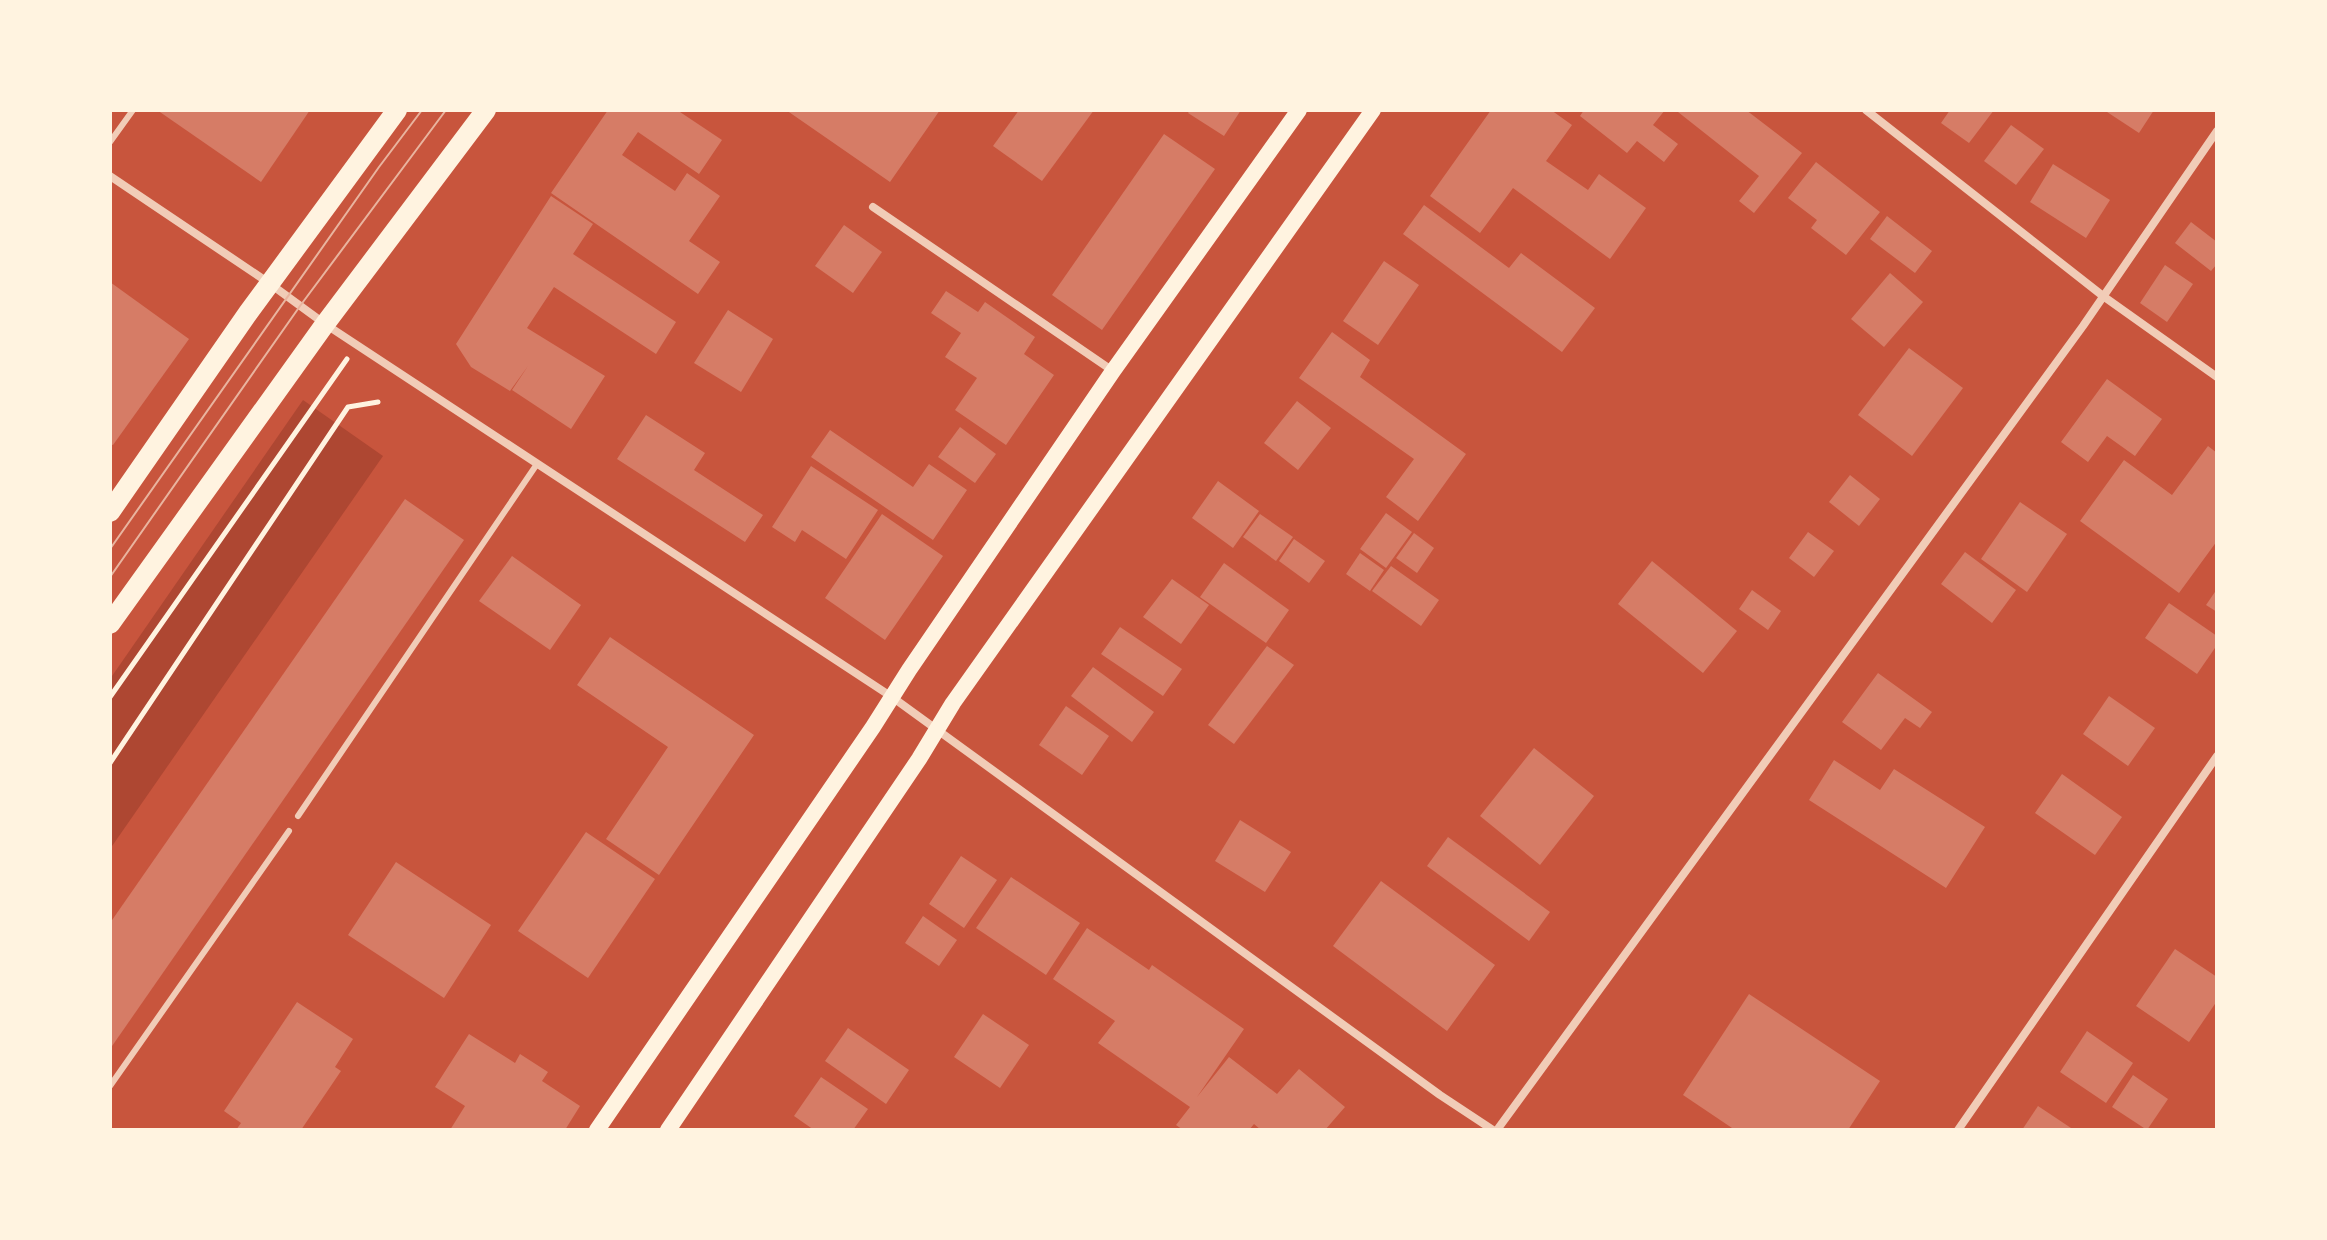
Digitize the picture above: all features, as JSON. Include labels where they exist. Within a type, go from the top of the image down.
[{"type":"main road","points":[[110,512],[269,283],[397,110]]},
{"type":"main road","points":[[110,624],[325,324],[486,110]]},
{"type":"main road","points":[[597,1130],[1113,371],[1299,110]]},
{"type":"main road","points":[[668,1130],[937,729],[1373,110]]},
{"type":"street","points":[[1866,110],[2103,296],[2217,377]]},
{"type":"street","points":[[110,176],[325,324],[892,697],[1440,1095],[1495,1130],[2073,339],[2217,131]]},
{"type":"street","points":[[873,207],[1113,371]]},
{"type":"street","points":[[1958,1130],[2217,756]]},
{"type":"lane","points":[[110,142],[133,110]]},
{"type":"lane","points":[[298,816],[537,464]]},
{"type":"lane","points":[[110,1086],[289,831]]},
{"type":"path","points":[[110,697],[357,345]]},
{"type":"path","points":[[110,763],[348,407],[378,402]]},
{"type":"shaded area","points":[[303,400],[383,456],[110,849],[110,679]]},
{"type":"building","points":[[157,110],[310,110],[261,182]]},
{"type":"building","points":[[608,110],[677,110],[722,140],[699,174],[638,132],[622,155],[675,191],[687,173],[720,196],[689,241],[720,262],[698,294],[551,193]]},
{"type":"building","points":[[786,110],[879,112],[940,110],[890,182]]},
{"type":"building","points":[[1019,110],[1094,110],[1042,181],[993,146]]},
{"type":"building","points":[[1190,110],[1241,110],[1224,136],[1188,113]]},
{"type":"building","points":[[1491,110],[1551,110],[1572,125],[1546,161],[1588,190],[1599,174],[1646,208],[1610,259],[1513,188],[1480,233],[1430,196]]},
{"type":"building","points":[[1584,110],[1665,110],[1653,125],[1678,144],[1664,162],[1637,141],[1627,153],[1580,116]]},
{"type":"building","points":[[1746,110],[1802,153],[1754,213],[1739,201],[1759,176],[1678,112]]},
{"type":"building","points":[[1950,110],[1994,110],[1969,143],[1941,123]]},
{"type":"building","points":[[2104,110],[2154,110],[2139,133]]},
{"type":"building","points":[[2011,125],[2044,149],[2016,185],[1984,161]]},
{"type":"building","points":[[1164,134],[1215,169],[1102,330],[1052,295]]},
{"type":"building","points":[[1816,162],[1880,212],[1846,255],[1811,228],[1817,220],[1788,198]]},
{"type":"building","points":[[2053,164],[2110,200],[2086,238],[2030,202]]},
{"type":"building","points":[[551,196],[593,224],[573,254],[676,322],[656,354],[554,287],[527,328],[605,376],[571,429],[512,390],[528,366],[510,391],[471,367],[456,344]]},
{"type":"building","points":[[1424,205],[1509,268],[1521,253],[1595,308],[1562,352],[1403,234]]},
{"type":"building","points":[[1887,216],[1932,251],[1915,273],[1870,239]]},
{"type":"building","points":[[2191,222],[2217,242],[2217,264],[2211,271],[2175,243]]},
{"type":"building","points":[[844,225],[882,252],[853,293],[815,266]]},
{"type":"building","points":[[1384,261],[1419,285],[1378,345],[1343,321]]},
{"type":"building","points":[[2165,265],[2193,284],[2167,322],[2140,303]]},
{"type":"building","points":[[1890,273],[1923,302],[1884,347],[1851,319]]},
{"type":"building","points":[[110,282],[189,339],[113,445],[110,444]]},
{"type":"building","points":[[946,291],[978,312],[985,302],[1035,337],[1024,354],[1054,375],[1006,445],[955,410],[977,378],[945,357],[961,333],[931,313]]},
{"type":"building","points":[[728,310],[773,339],[741,392],[694,363]]},
{"type":"building","points":[[1332,332],[1370,360],[1360,377],[1466,454],[1418,521],[1386,497],[1414,459],[1299,378]]},
{"type":"building","points":[[1909,348],[1963,388],[1912,456],[1858,415]]},
{"type":"building","points":[[2107,379],[2162,419],[2135,456],[2107,436],[2088,462],[2061,442]]},
{"type":"building","points":[[1297,401],[1331,428],[1298,470],[1264,443]]},
{"type":"building","points":[[646,415],[705,453],[694,470],[763,515],[745,542],[617,459]]},
{"type":"building","points":[[960,427],[996,454],[975,483],[938,457]]},
{"type":"building","points":[[830,430],[913,487],[929,464],[967,490],[933,540],[811,457]]},
{"type":"building","points":[[2208,446],[2217,453],[2217,541],[2179,593],[2080,521],[2124,460],[2172,495]]},
{"type":"building","points":[[811,466],[878,510],[846,559],[802,530],[795,542],[772,527]]},
{"type":"building","points":[[1850,475],[1880,499],[1859,526],[1829,502]]},
{"type":"building","points":[[1218,481],[1259,511],[1233,548],[1192,518]]},
{"type":"building","points":[[405,499],[464,540],[110,1049],[110,923]]},
{"type":"building","points":[[2020,502],[2067,534],[2027,592],[1981,559]]},
{"type":"building","points":[[1386,513],[1412,532],[1386,568],[1360,549]]},
{"type":"building","points":[[882,514],[943,556],[885,640],[825,598]]},
{"type":"building","points":[[1260,514],[1293,537],[1276,561],[1243,537]]},
{"type":"building","points":[[1808,532],[1834,551],[1814,577],[1789,558]]},
{"type":"building","points":[[1414,533],[1434,548],[1417,573],[1396,558]]},
{"type":"building","points":[[1294,539],[1325,561],[1309,583],[1279,561]]},
{"type":"building","points":[[1965,552],[2016,590],[1992,623],[1941,584]]},
{"type":"building","points":[[1360,553],[1384,570],[1370,591],[1346,574]]},
{"type":"building","points":[[512,556],[581,605],[550,650],[479,601]]},
{"type":"building","points":[[1652,561],[1737,631],[1703,673],[1618,604]]},
{"type":"building","points":[[1224,563],[1289,610],[1266,643],[1200,597]]},
{"type":"building","points":[[1391,566],[1439,600],[1421,626],[1372,591]]},
{"type":"building","points":[[1172,579],[1209,605],[1181,644],[1143,617]]},
{"type":"building","points":[[2217,589],[2217,612],[2206,605]]},
{"type":"building","points":[[1752,590],[1781,611],[1768,630],[1739,609]]},
{"type":"building","points":[[2169,603],[2217,636],[2217,645],[2197,674],[2145,638]]},
{"type":"building","points":[[1120,627],[1182,669],[1163,696],[1101,654]]},
{"type":"building","points":[[610,637],[754,735],[659,875],[606,839],[668,747],[577,685]]},
{"type":"building","points":[[1267,646],[1294,665],[1234,744],[1208,725]]},
{"type":"building","points":[[1093,667],[1154,712],[1132,742],[1071,696]]},
{"type":"building","points":[[1878,673],[1932,712],[1920,728],[1905,718],[1881,750],[1842,722]]},
{"type":"building","points":[[2109,696],[2155,728],[2128,766],[2083,734]]},
{"type":"building","points":[[1066,706],[1109,736],[1082,775],[1039,745]]},
{"type":"building","points":[[1534,748],[1594,796],[1540,865],[1480,816]]},
{"type":"building","points":[[1834,760],[1880,790],[1894,769],[1985,827],[1946,888],[1809,800]]},
{"type":"building","points":[[2062,774],[2122,817],[2095,855],[2035,813]]},
{"type":"building","points":[[1240,820],[1291,852],[1265,892],[1215,861]]},
{"type":"building","points":[[586,832],[655,879],[588,978],[518,931]]},
{"type":"building","points":[[1448,837],[1550,912],[1529,941],[1427,866]]},
{"type":"building","points":[[961,856],[997,880],[964,928],[929,904]]},
{"type":"building","points":[[396,862],[491,925],[444,998],[348,935]]},
{"type":"building","points":[[1011,877],[1080,923],[1046,975],[976,928]]},
{"type":"building","points":[[1381,881],[1495,965],[1447,1031],[1333,946]]},
{"type":"building","points":[[923,916],[957,940],[939,966],[905,943]]},
{"type":"building","points":[[1087,928],[1149,970],[1152,965],[1244,1029],[1197,1097],[1229,1057],[1277,1094],[1299,1069],[1345,1107],[1325,1130],[1261,1130],[1254,1124],[1249,1130],[1183,1130],[1176,1125],[1190,1107],[1098,1043],[1115,1021],[1053,979]]},
{"type":"building","points":[[2175,949],[2217,977],[2217,1001],[2189,1042],[2136,1006]]},
{"type":"building","points":[[1749,994],[1880,1081],[1848,1130],[1735,1130],[1683,1095]]},
{"type":"building","points":[[297,1002],[353,1039],[335,1067],[341,1071],[301,1130],[236,1130],[241,1123],[224,1111]]},
{"type":"building","points":[[983,1014],[1029,1045],[1000,1088],[954,1057]]},
{"type":"building","points":[[848,1028],[909,1070],[886,1104],[825,1061]]},
{"type":"building","points":[[2087,1031],[2133,1063],[2106,1103],[2060,1072]]},
{"type":"building","points":[[469,1034],[515,1063],[520,1054],[548,1072],[542,1081],[580,1106],[565,1130],[450,1130],[465,1106],[435,1087]]},
{"type":"building","points":[[2133,1075],[2168,1099],[2147,1130],[2112,1107]]},
{"type":"building","points":[[821,1077],[868,1109],[853,1130],[814,1130],[794,1116]]},
{"type":"building","points":[[2038,1106],[2074,1130],[2022,1130]]},
{"type":"tram line","points":[[110,549],[422,110]]},
{"type":"tram line","points":[[110,577],[300,306],[446,110]]}]
